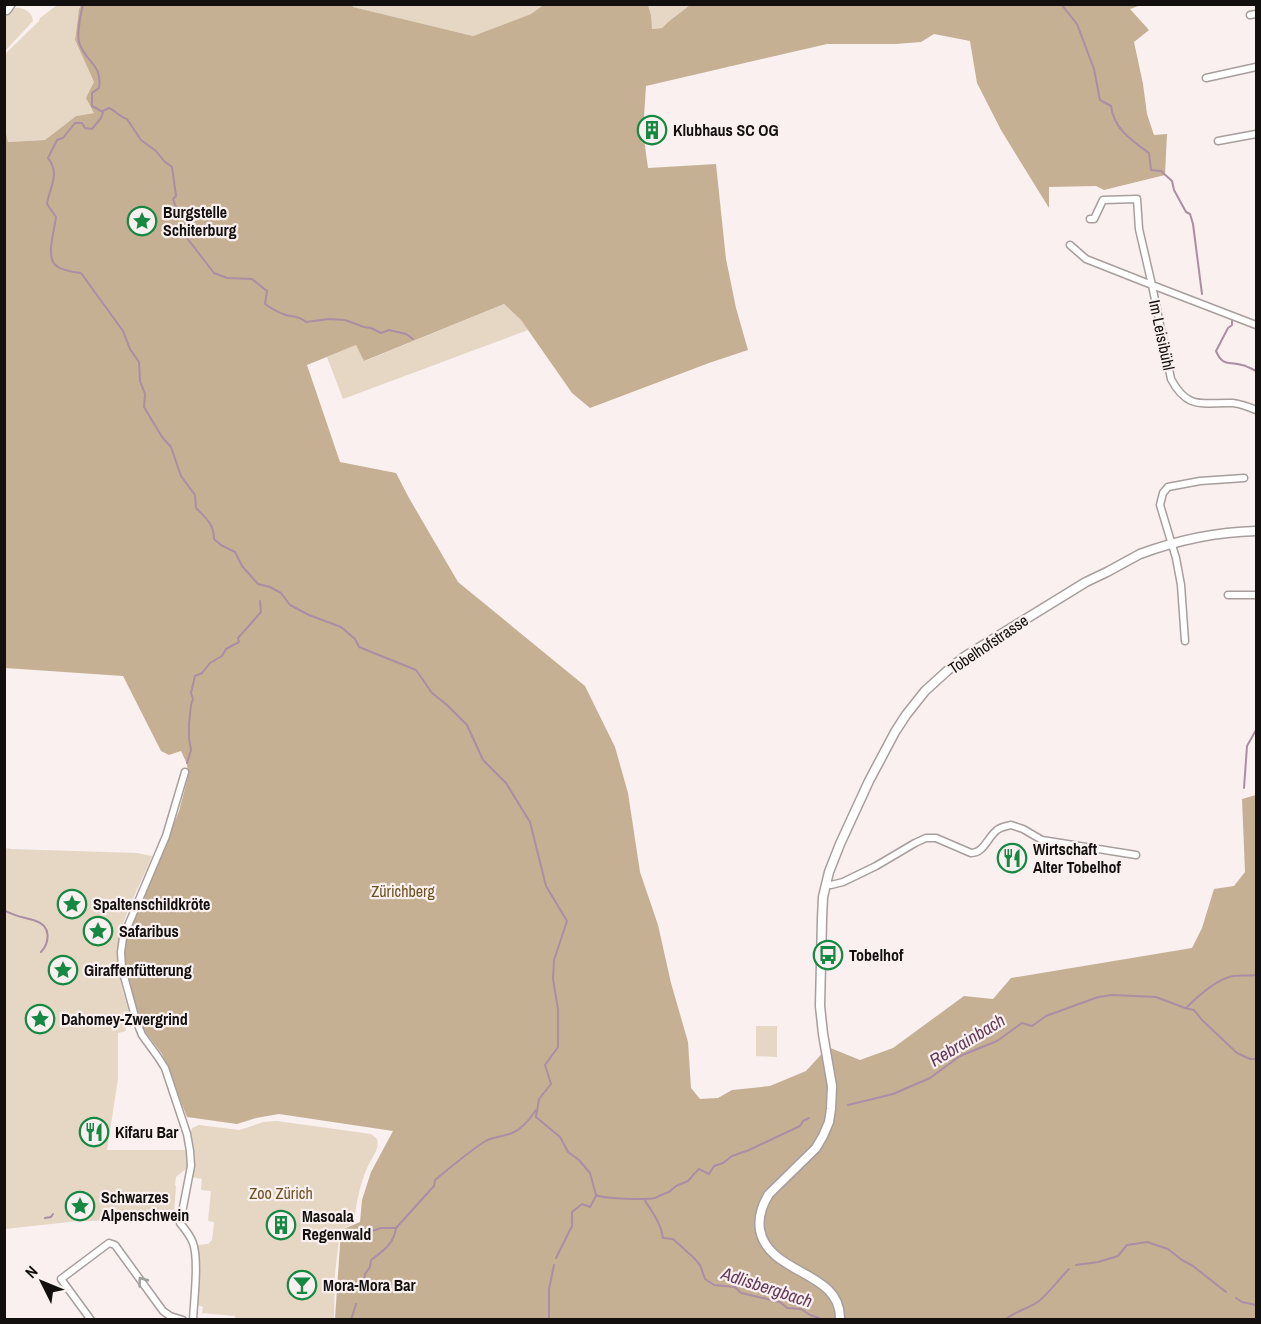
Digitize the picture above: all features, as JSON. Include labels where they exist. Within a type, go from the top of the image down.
[{"type":"main road","name":"Tobelhofstrasse","points":[[840,1320],[840,1308],[832,1294],[818,1281],[773,1254],[764,1240],[760,1224],[762,1208],[774,1188],[816,1148],[826,1130],[830,1114],[832,1086],[820,1006],[822,919],[826,884],[831,864],[884,753],[906,715],[934,682],[981,645],[1086,582],[1140,554],[1172,544],[1230,532],[1257,531]]},
{"type":"street","points":[[7,11],[12,4]]},
{"type":"street","points":[[1206,78],[1257,67]]},
{"type":"street","points":[[1218,141],[1257,134]]},
{"type":"street","points":[[1090,219],[1094,219],[1103,200],[1137,199],[1139,229],[1152,285],[1257,325]]},
{"type":"street","name":"Im Leisibühl","points":[[1070,245],[1086,259],[1152,285],[1171,379],[1181,394],[1194,402],[1207,405],[1235,403],[1257,410]]},
{"type":"street","points":[[1185,640],[1181,585],[1160,504],[1163,493],[1168,487],[1200,481],[1244,478]]},
{"type":"street","points":[[1228,595],[1257,595]]},
{"type":"street","points":[[185,772],[166,836],[123,938],[121,952],[124,978],[138,1026],[165,1068],[189,1144],[191,1166],[180,1223],[194,1244],[193,1320]]},
{"type":"street","points":[[826,884],[843,882],[926,838],[936,838],[975,854],[997,830],[1011,825],[1042,840],[1136,855]]},
{"type":"street","points":[[91,1320],[61,1278],[109,1243],[115,1245],[163,1311],[183,1320]]},
{"type":"green space","name":"Zürichberg","points":[[545,4],[648,5],[652,29],[662,28],[690,5],[1141,5],[1130,9],[1149,30],[1134,42],[1147,114],[1154,135],[1167,134],[1165,175],[1104,190],[1096,186],[1049,187],[1049,208],[1001,130],[977,83],[970,41],[934,34],[921,42],[827,44],[646,86],[643,132],[648,168],[716,164],[726,259],[748,350],[590,408],[572,393],[521,320],[504,304],[364,361],[356,345],[307,365],[340,462],[396,473],[458,582],[585,686],[615,747],[628,793],[640,872],[658,925],[671,983],[688,1042],[691,1088],[700,1099],[718,1098],[732,1090],[770,1086],[806,1071],[828,1047],[860,1060],[893,1048],[964,996],[993,999],[1011,978],[1192,948],[1202,928],[1214,889],[1234,886],[1245,872],[1242,799],[1256,795],[1256,1319],[335,1319],[341,1230],[360,1222],[362,1200],[371,1172],[393,1131],[279,1114],[237,1124],[187,1117],[162,1054],[143,1029],[132,997],[124,952],[127,938],[179,811],[188,777],[187,764],[181,751],[169,755],[161,751],[123,676],[5,668],[4,125],[8,142],[45,140],[76,116],[94,113],[86,98],[94,82],[75,40],[81,5],[352,5],[473,36],[531,14]]},
{"type":"green space","points":[[57,5],[81,5],[75,40],[94,82],[94,113],[76,116],[45,140],[8,142],[4,125],[4,55],[40,18]]},
{"type":"green space","points":[[352,5],[545,5],[531,14],[473,36],[352,7]]},
{"type":"green space","points":[[648,5],[690,5],[662,28],[651,29]]},
{"type":"green space","points":[[15,8],[27,11],[33,21],[5,51],[5,17]]},
{"type":"green space","points":[[504,304],[528,330],[343,399],[327,357],[356,345],[365,361]]},
{"type":"green space","name":"Zoo Zürich","points":[[5,848],[137,853],[152,856],[127,914],[118,949],[119,974],[130,1014],[125,1019],[126,1031],[118,1033],[118,1079],[107,1150],[187,1150],[187,1158],[195,1158],[190,1135],[192,1128],[199,1125],[239,1130],[263,1122],[277,1121],[371,1134],[377,1139],[377,1150],[361,1186],[354,1223],[340,1230],[335,1274],[334,1319],[235,1319],[235,1316],[202,1313],[203,1307],[198,1305],[199,1253],[197,1245],[208,1244],[212,1240],[214,1222],[208,1221],[211,1191],[201,1190],[202,1179],[192,1177],[195,1165],[187,1164],[187,1168],[176,1177],[172,1220],[78,1221],[5,1229]]},
{"type":"green space","points":[[756,1026],[777,1026],[777,1057],[756,1056]]},
{"type":"waterway","points":[[83,4],[79,42],[98,73],[99,88],[92,93],[92,106],[103,112],[92,129],[85,128],[82,123],[75,123],[63,138],[57,140],[48,158],[54,170],[47,204],[56,217],[51,244],[54,263],[60,268],[81,273],[123,331],[130,349],[139,362],[140,381],[145,394],[144,407],[162,437],[171,447],[181,476],[195,495],[196,508],[211,525],[214,539],[235,552],[242,566],[258,584],[281,593],[290,605],[341,627],[355,639],[359,647],[416,670],[432,693],[467,725],[483,760],[506,783],[530,822],[546,886],[567,921],[554,960],[553,979],[558,1009],[558,1047],[545,1065],[551,1084],[539,1099],[536,1117],[560,1137],[568,1152],[579,1160],[590,1173],[596,1195],[634,1199],[655,1198],[669,1192],[688,1181],[699,1169],[709,1174],[714,1166],[800,1126],[809,1118]]},
{"type":"waterway","points":[[1061,4],[1077,24],[1094,69],[1100,100],[1111,106],[1116,121],[1124,133],[1149,153],[1151,170],[1161,171],[1172,181],[1174,190],[1186,212],[1190,214],[1202,294]]},
{"type":"waterway","points":[[103,111],[109,108],[127,119],[141,140],[172,167],[176,196],[173,199],[179,216]]},
{"type":"waterway","points":[[186,228],[187,238],[214,273],[227,278],[252,279],[267,291],[265,304],[278,312],[306,322],[329,319],[345,320],[381,333],[389,330],[406,334],[413,339]]},
{"type":"waterway","points":[[1232,321],[1232,325],[1228,328],[1216,351],[1224,361],[1244,365],[1256,371]]},
{"type":"waterway","points":[[187,763],[191,750],[189,724],[193,699],[191,693],[195,676],[222,656],[226,649],[239,642],[238,638],[261,612],[260,601]]},
{"type":"waterway","points":[[1244,788],[1247,746],[1256,730]]},
{"type":"waterway","points":[[4,910],[41,923],[48,935],[41,952]]},
{"type":"waterway","points":[[1186,1008],[1220,981],[1233,976],[1256,975]]},
{"type":"waterway","name":"Rebrainbach","points":[[848,1105],[893,1094],[930,1078],[960,1056],[997,1041],[1022,1023],[1032,1026],[1046,1016],[1098,997],[1112,995],[1156,997],[1194,1010],[1237,1053],[1250,1059],[1256,1059]]},
{"type":"waterway","points":[[363,1286],[371,1260],[390,1243],[396,1228],[434,1186],[435,1180],[484,1142],[519,1129],[536,1110]]},
{"type":"waterway","points":[[556,1258],[572,1226],[572,1212],[582,1204],[590,1207],[596,1196]]},
{"type":"waterway","name":"Adlisbergbach","points":[[644,1199],[658,1222],[663,1238],[673,1239],[694,1258],[700,1265],[705,1279],[714,1285],[735,1287],[741,1293],[780,1302],[787,1308],[801,1309],[819,1318]]},
{"type":"waterway","points":[[45,1218],[53,1214]]},
{"type":"waterway","points":[[366,1233],[381,1228],[396,1228]]},
{"type":"waterway","points":[[1076,1265],[1118,1256],[1127,1245],[1147,1242],[1168,1249],[1226,1292]]},
{"type":"waterway","points":[[549,1320],[549,1289],[554,1265]]},
{"type":"waterway","points":[[1005,1320],[1039,1301],[1069,1269]]},
{"type":"waterway","points":[[1236,1298],[1256,1305]]},
{"type":"waterway","points":[[351,1320],[356,1304]]},
{"type":"place","name":"Klubhaus SC OG","points":[[652,130]]},
{"type":"place","name":"Burgstelle Schiterburg","points":[[142,221]]},
{"type":"place","name":"Wirtschaft Alter Tobelhof","points":[[1012,858]]},
{"type":"place","name":"Spaltenschildkröte","points":[[72,904]]},
{"type":"place","name":"Safaribus","points":[[98,931]]},
{"type":"place","name":"Tobelhof","points":[[828,955]]},
{"type":"place","name":"Giraffenfütterung","points":[[63,970]]},
{"type":"place","name":"Dahomey-Zwergrind","points":[[40,1019]]},
{"type":"place","name":"Kifaru Bar","points":[[94,1132]]},
{"type":"place","name":"Schwarzes Alpenschwein","points":[[80,1206]]},
{"type":"place","name":"Masoala Regenwald","points":[[281,1225]]},
{"type":"place","name":"Mora-Mora Bar","points":[[302,1285]]}]
